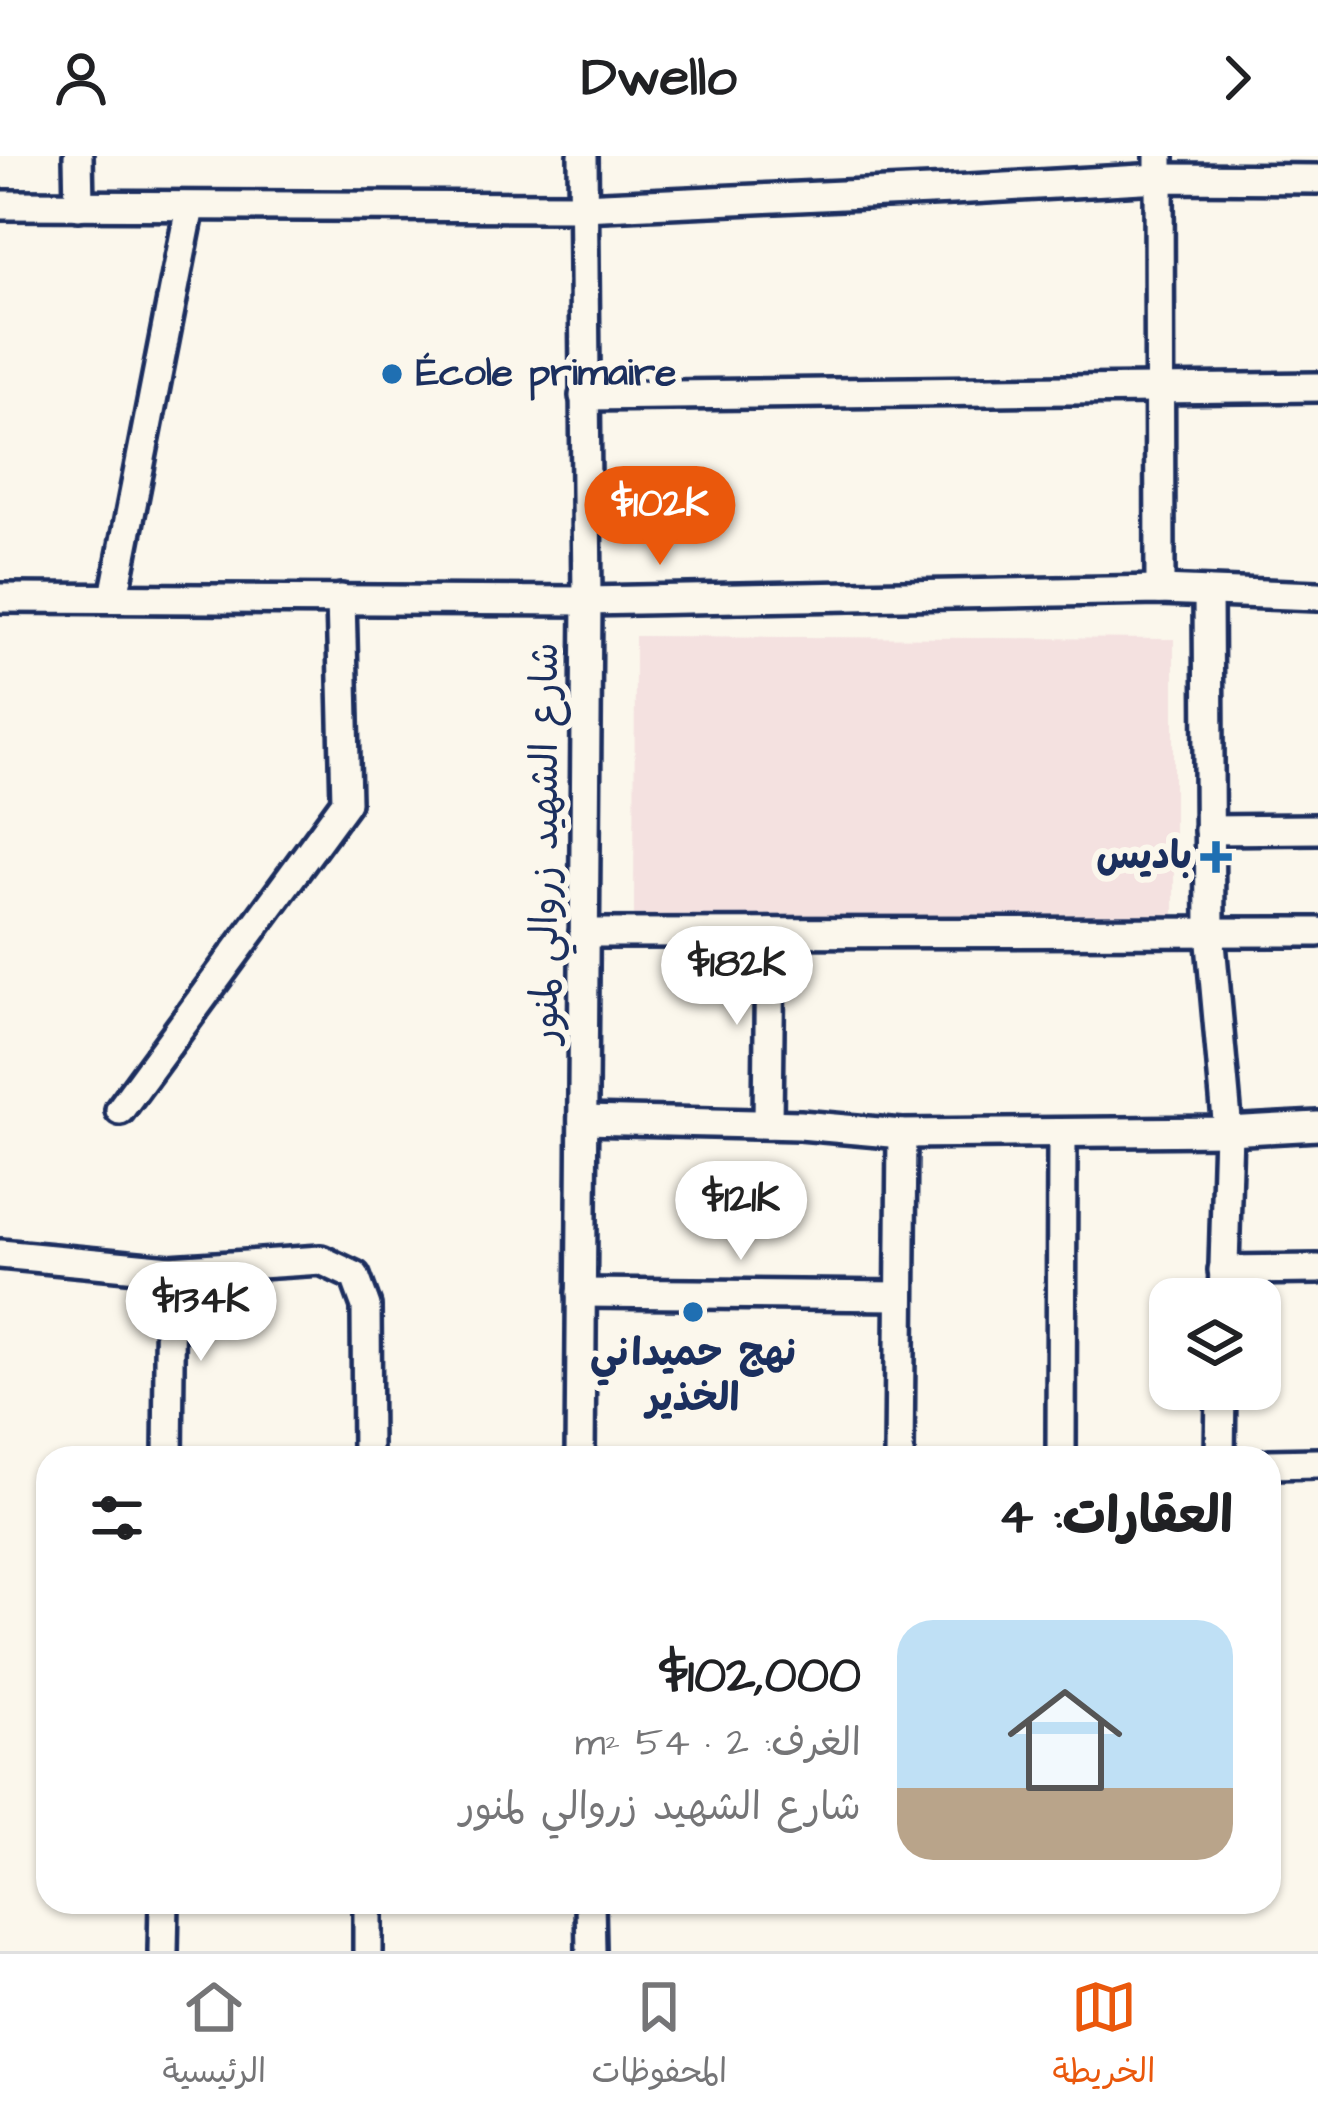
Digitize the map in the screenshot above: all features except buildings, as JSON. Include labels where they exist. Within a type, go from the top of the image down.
[{"type":"street","points":[[78,156],[80,206]]},
{"type":"street","name":"شارع الشهيد زروالي لمنور","points":[[580,1446],[587,601],[583,156]]},
{"type":"street","points":[[0,205],[582,207],[952,190],[1159,167],[1318,179]]},
{"type":"street","points":[[1159,167],[1160,590]]},
{"type":"street","points":[[114,597],[190,206]]},
{"type":"street","points":[[584,396],[1318,387]]},
{"type":"street","points":[[0,598],[587,601],[1160,590],[1318,596]]},
{"type":"street","points":[[1208,592],[1210,932],[1228,1131],[1223,1278]]},
{"type":"street","points":[[120,1110],[346,802],[341,599]]},
{"type":"street","points":[[1209,830],[1318,829]]},
{"type":"street","points":[[584,933],[1318,932]]},
{"type":"street","points":[[768,1124],[770,933]]},
{"type":"street","points":[[583,1120],[768,1124],[902,1134],[1318,1126]]},
{"type":"street","points":[[1061,1446],[1062,1133]]},
{"type":"street","points":[[899,1446],[902,1134]]},
{"type":"street","points":[[0,1254],[170,1270],[321,1260],[355,1276],[366,1306],[367,1446]]},
{"type":"street","points":[[1223,1270],[1318,1269]]},
{"type":"street","points":[[168,1446],[170,1270]]},
{"type":"street","points":[[581,1293],[900,1296]]},
{"type":"street","points":[[1220,1446],[1221,1410]]},
{"type":"street","points":[[1281,1464],[1318,1463]]},
{"type":"street","points":[[163,1951],[164,1914]]},
{"type":"street","points":[[368,1914],[368,1951]]},
{"type":"street","points":[[590,1914],[591,1951]]},
{"type":"shaded area","points":[[635,636],[1174,639],[1174,921],[634,919]]},
{"type":"place","name":"École primaire","points":[[392,374]]},
{"type":"place","name":"باديس","points":[[1216,857]]},
{"type":"place","name":"نهج حميداني الخذير","points":[[693,1312]]}]
